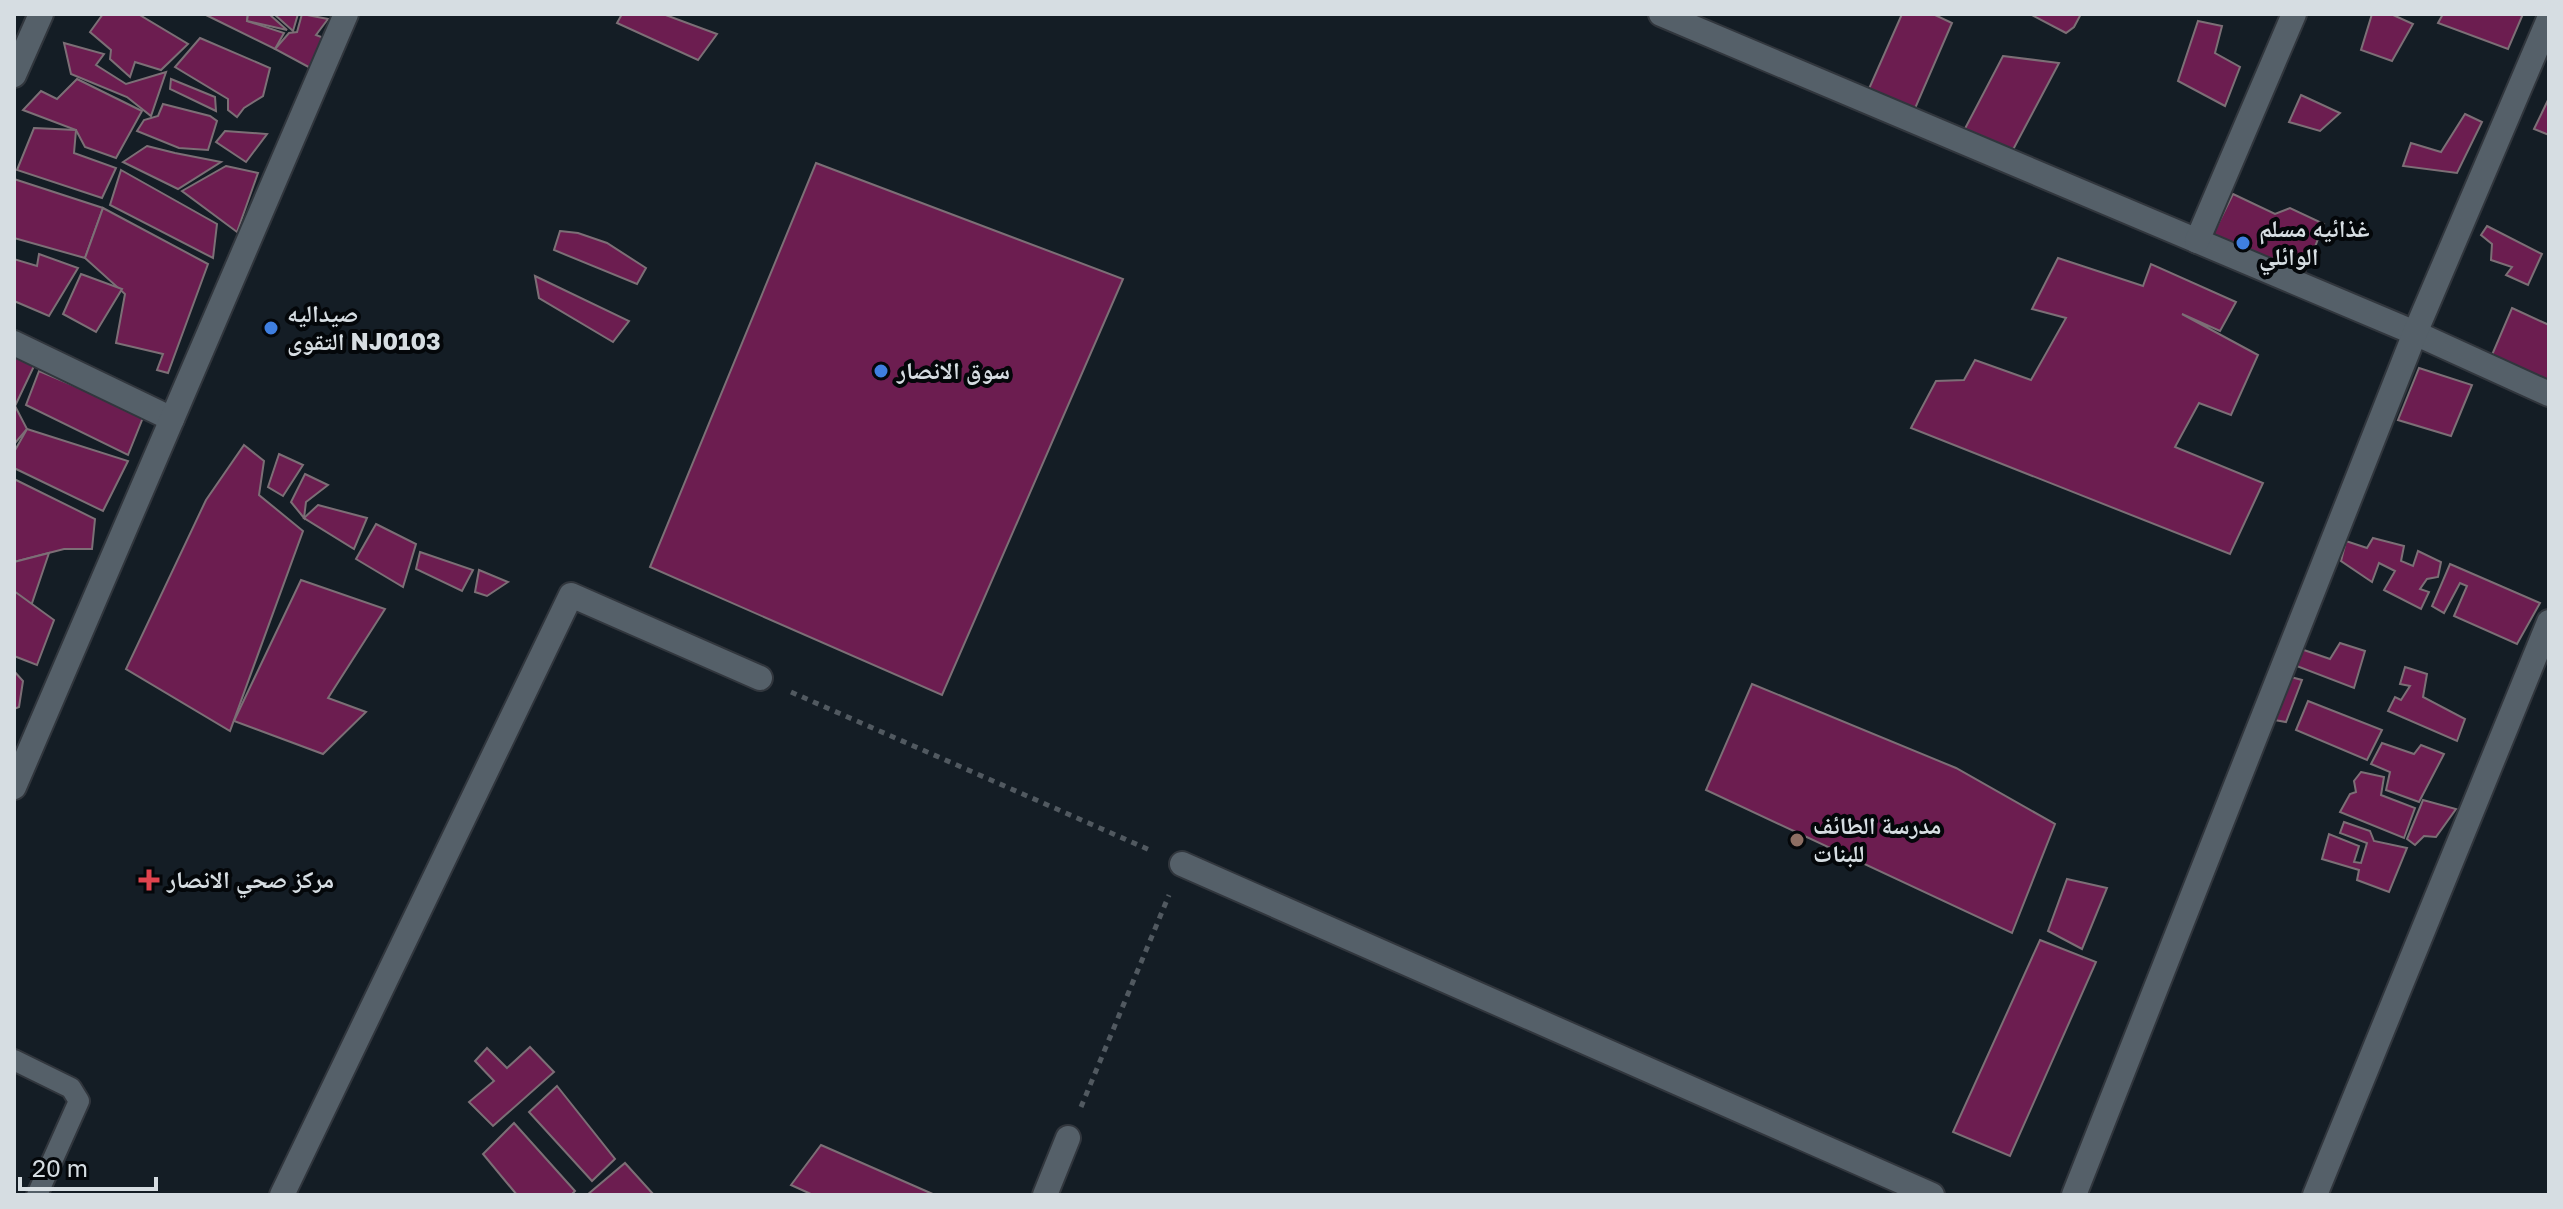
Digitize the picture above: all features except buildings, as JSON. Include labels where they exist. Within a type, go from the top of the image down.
[{"type":"street","points":[[14,75],[41,14]]},
{"type":"street","points":[[14,787],[346,14]]},
{"type":"street","points":[[1661,14],[2415,333],[2549,394]]},
{"type":"street","points":[[2197,241],[2294,14]]},
{"type":"street","points":[[2074,1195],[2415,333],[2549,19]]},
{"type":"street","points":[[14,343],[172,419]]},
{"type":"street","points":[[282,1195],[571,595],[760,678]]},
{"type":"street","points":[[2315,1195],[2540,667],[2549,622]]},
{"type":"street","points":[[1182,864],[1932,1195]]},
{"type":"street","points":[[1045,1195],[1068,1138]]},
{"type":"lane","points":[[14,1060],[71,1088],[79,1101],[37,1195]]},
{"type":"path","points":[[760,678],[1182,864],[1068,1138]]},
{"type":"place","name":"غذائيه مسلم الوائلي","points":[[2243,243]]},
{"type":"place","name":"صيداليه التقوى NJ0103","points":[[271,328]]},
{"type":"place","name":"سوق الانصار","points":[[881,371]]},
{"type":"place","name":"مدرسة الطائف للبنات","points":[[1797,840]]},
{"type":"place","name":"مركز صحي الانصار","points":[[149,880]]}]
